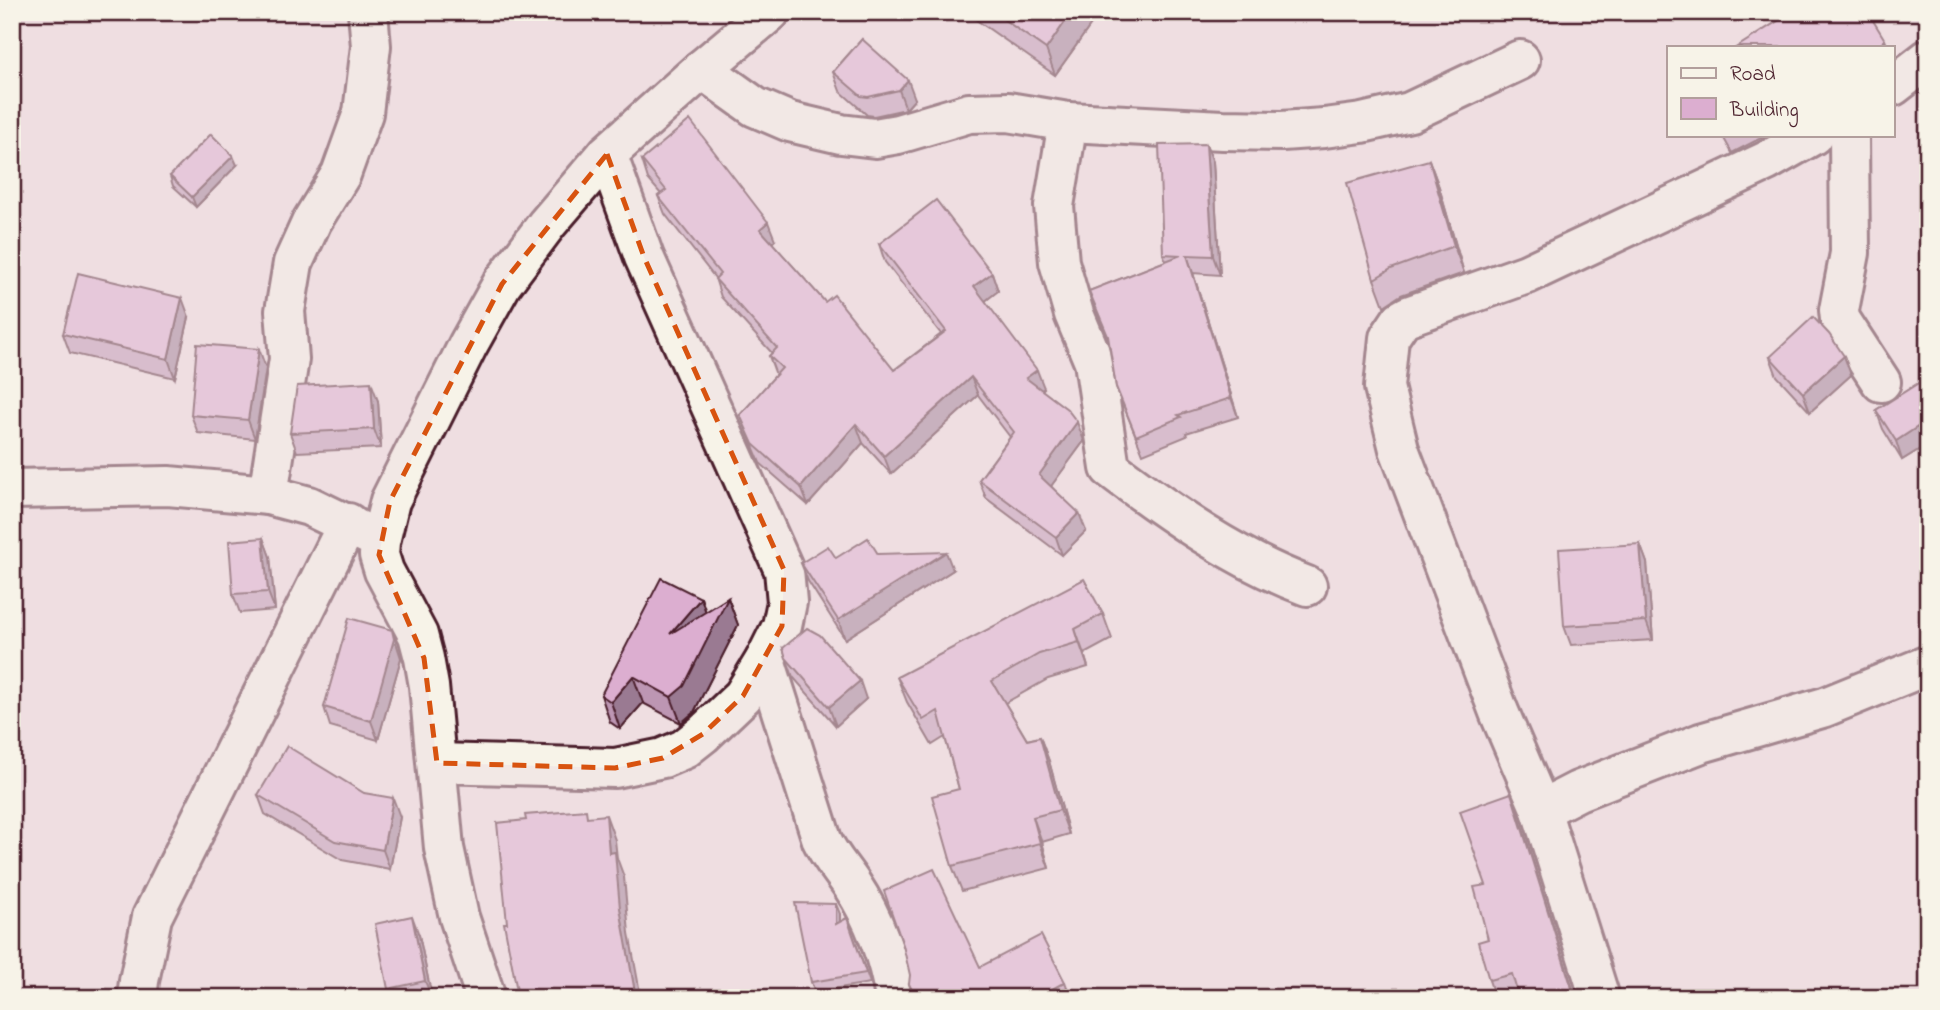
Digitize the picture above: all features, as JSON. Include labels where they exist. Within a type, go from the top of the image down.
[{"type":"street","points":[[268,495],[289,359],[285,311],[293,263],[313,220],[341,174],[363,113],[371,46],[369,12]]},
{"type":"street","points":[[137,998],[152,918],[364,532],[390,501],[468,345],[502,284],[547,224],[607,154],[770,12]]},
{"type":"street","points":[[1895,84],[1928,59]]},
{"type":"street","points":[[702,69],[755,107],[790,122],[841,134],[875,138],[970,113],[1008,112],[1068,122],[1282,131],[1362,123],[1410,113],[1520,60]]},
{"type":"street","points":[[1068,122],[1054,206],[1059,262],[1074,314],[1094,362],[1110,468],[1174,515],[1277,574],[1307,586]]},
{"type":"street","points":[[1600,998],[1541,810],[1499,712],[1399,449],[1384,387],[1389,338],[1408,316],[1527,274],[1768,161],[1811,136]]},
{"type":"street","points":[[1849,136],[1850,253],[1839,310],[1840,319],[1881,382]]},
{"type":"street","points":[[437,763],[615,768],[663,758],[684,749],[743,696],[782,626],[787,602],[783,570],[644,257],[607,154]]},
{"type":"street","points":[[12,489],[168,486],[268,495],[309,506],[364,532],[379,555],[384,571],[418,635],[424,657],[444,848],[459,917],[486,998]]},
{"type":"street","points":[[765,660],[822,840],[854,887],[879,938],[895,998]]},
{"type":"street","points":[[1541,810],[1578,791],[1702,743],[1825,707],[1928,664]]},
{"type":"highlighted area","points":[[607,154],[644,257],[784,570],[782,626],[743,696],[703,734],[663,758],[615,768],[437,763],[424,658],[379,555],[390,501],[502,284]]},
{"type":"building","points":[[993,12],[1072,12],[1046,49]]},
{"type":"building","points":[[1792,12],[1857,12],[1861,19],[1869,14],[1885,40],[1879,46],[1739,46]]},
{"type":"building","points":[[862,39],[908,80],[899,90],[861,96],[833,72]]},
{"type":"building","points":[[690,120],[768,222],[760,229],[825,302],[834,295],[894,370],[946,331],[879,244],[936,200],[992,273],[974,286],[1037,370],[1026,378],[1067,409],[1077,422],[1039,475],[1079,513],[1056,537],[979,480],[1014,432],[971,377],[884,456],[856,424],[801,487],[753,444],[740,415],[782,368],[769,356],[777,348],[715,279],[720,274],[658,196],[666,190],[642,160]]},
{"type":"building","points":[[211,134],[233,156],[192,197],[170,176]]},
{"type":"building","points":[[1206,144],[1213,256],[1187,255],[1231,398],[1178,415],[1181,417],[1136,436],[1116,387],[1108,336],[1089,291],[1181,255],[1163,254],[1159,145]]},
{"type":"building","points":[[1429,160],[1454,246],[1391,269],[1374,279],[1347,183]]},
{"type":"building","points":[[78,273],[182,298],[168,359],[63,334]]},
{"type":"building","points":[[1813,317],[1844,356],[1803,393],[1770,357]]},
{"type":"building","points":[[197,344],[259,349],[248,420],[191,415]]},
{"type":"building","points":[[1928,377],[1928,420],[1896,441],[1876,410]]},
{"type":"building","points":[[371,382],[374,429],[290,433],[297,386]]},
{"type":"building","points":[[263,538],[268,592],[233,594],[229,541]]},
{"type":"building","points":[[868,538],[878,554],[946,552],[838,620],[801,563],[828,546],[836,558]]},
{"type":"building","points":[[1640,544],[1646,621],[1564,626],[1559,549]]},
{"type":"building","points":[[661,578],[701,598],[670,634],[728,598],[684,686],[671,697],[633,676],[611,702],[601,695]]},
{"type":"building","points":[[1084,579],[1103,614],[1075,629],[1079,642],[1039,654],[992,681],[1027,740],[1040,737],[1060,810],[1033,817],[1040,843],[952,866],[932,796],[959,789],[938,711],[923,720],[897,677]]},
{"type":"building","points":[[349,618],[392,630],[394,639],[371,721],[324,707]]},
{"type":"building","points":[[807,628],[820,635],[860,681],[829,707],[786,658],[783,648]]},
{"type":"building","points":[[287,746],[364,793],[393,798],[383,850],[335,841],[258,795]]},
{"type":"building","points":[[1511,793],[1575,998],[1519,998],[1512,974],[1489,980],[1478,942],[1488,939],[1474,887],[1486,885],[1460,811]]},
{"type":"building","points":[[586,810],[587,817],[606,815],[609,853],[615,852],[620,908],[636,998],[491,998],[517,991],[504,923],[507,923],[497,823],[526,820],[525,815]]},
{"type":"building","points":[[934,869],[980,967],[1041,935],[1065,982],[1036,998],[916,998],[909,984],[910,975],[903,945],[884,891]]},
{"type":"building","points":[[795,903],[836,904],[836,924],[847,918],[866,973],[811,982]]},
{"type":"building","points":[[412,916],[425,981],[388,989],[375,924]]}]
